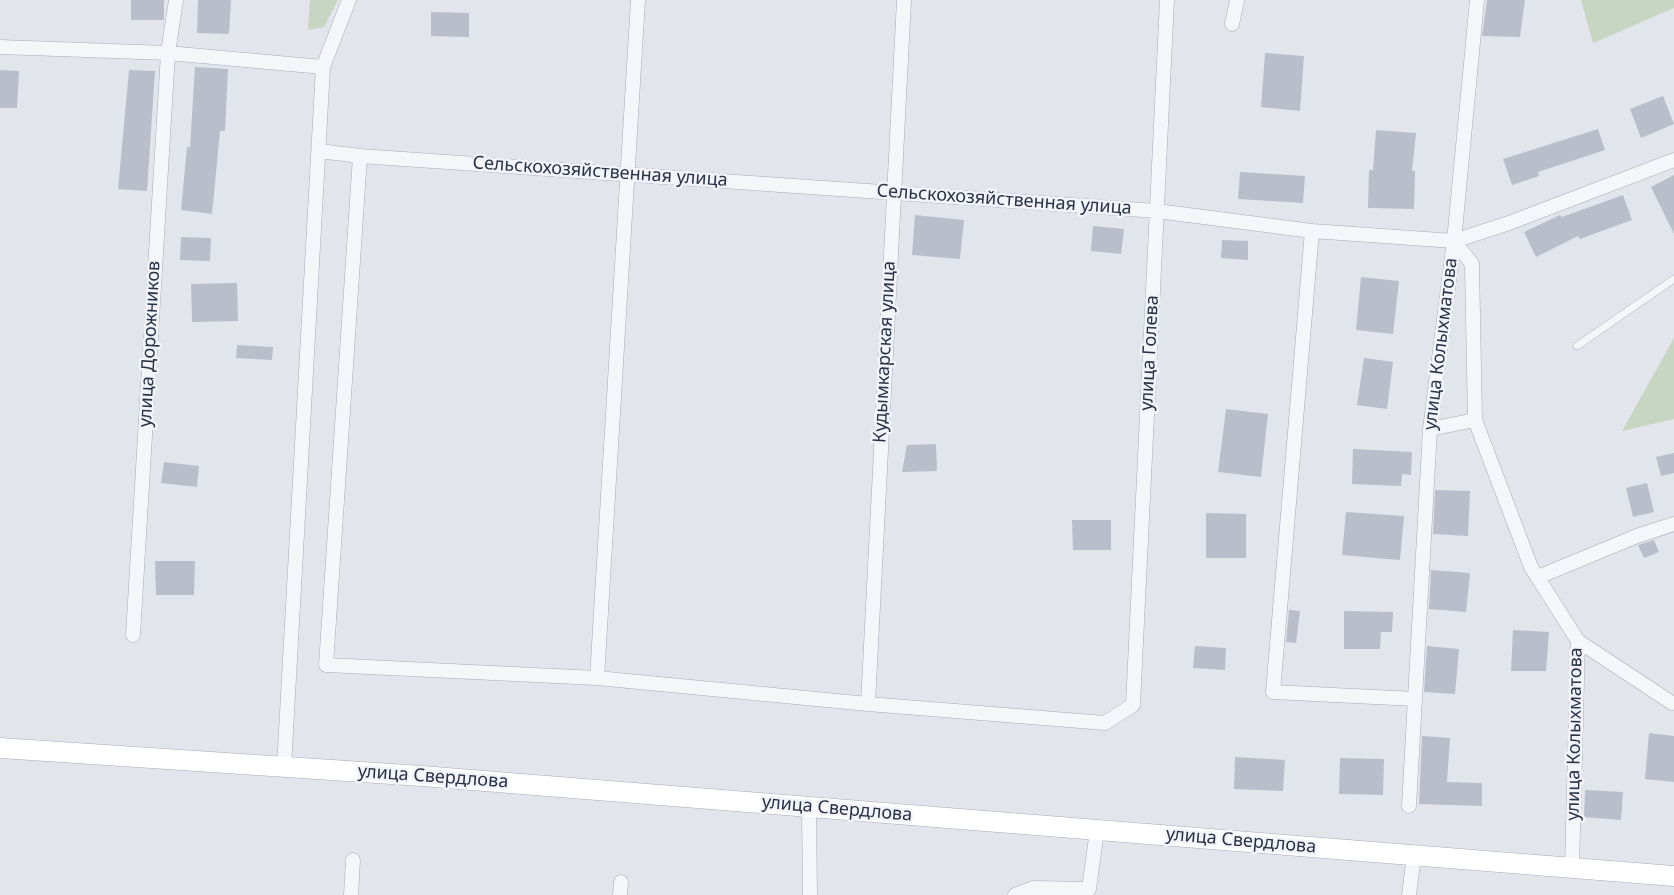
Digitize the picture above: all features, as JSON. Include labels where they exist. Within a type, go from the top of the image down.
[{"type":"main road","name":"улица Свердлова","points":[[0,748],[809,806],[1674,876]]},
{"type":"street","name":"улица Дорожников","points":[[133,635],[168,53],[176,0]]},
{"type":"street","points":[[284,767],[323,67],[349,0]]},
{"type":"street","points":[[597,678],[638,0]]},
{"type":"street","name":"Кудымкарская улица","points":[[868,704],[904,0]]},
{"type":"street","name":"улица Голева","points":[[868,704],[1105,723],[1133,705],[1167,0]]},
{"type":"street","points":[[1232,24],[1237,0]]},
{"type":"street","name":"улица Колыхматова","points":[[1409,806],[1430,430],[1454,241],[1477,0]]},
{"type":"street","points":[[0,47],[168,53],[323,67]]},
{"type":"street","name":"Сельскохозяйственная улица","points":[[318,151],[360,156],[1157,211],[1312,232],[1454,241],[1509,223],[1674,160]]},
{"type":"street","points":[[360,156],[326,665],[597,678],[868,704]]},
{"type":"street","points":[[1312,232],[1273,692],[1415,698]]},
{"type":"street","name":"улица Колыхматова","points":[[1454,241],[1472,264],[1475,420],[1531,567],[1578,641],[1572,867]]},
{"type":"street","points":[[1430,430],[1475,420]]},
{"type":"street","points":[[1538,577],[1637,536],[1673,525]]},
{"type":"street","points":[[1578,641],[1672,703]]},
{"type":"street","points":[[809,806],[810,895]]},
{"type":"street","points":[[1015,895],[1033,888],[1094,892],[1098,830]]},
{"type":"street","points":[[1409,895],[1414,855]]},
{"type":"street","points":[[351,895],[354,860]]},
{"type":"lane","points":[[1577,346],[1674,278]]},
{"type":"green space","points":[[310,0],[338,0],[324,27],[308,30]]},
{"type":"green space","points":[[1581,0],[1674,0],[1674,8],[1593,43]]},
{"type":"green space","points":[[1674,338],[1674,419],[1622,431]]},
{"type":"building","points":[[131,0],[164,0],[164,20],[131,20]]},
{"type":"building","points":[[198,0],[231,0],[229,34],[197,33]]},
{"type":"building","points":[[1487,0],[1525,0],[1520,37],[1482,36]]},
{"type":"building","points":[[431,12],[469,13],[469,37],[431,36]]},
{"type":"building","points":[[1265,53],[1304,56],[1300,111],[1261,107]]},
{"type":"building","points":[[195,67],[228,69],[225,131],[220,131],[212,214],[181,210],[187,147],[190,147]]},
{"type":"building","points":[[0,70],[19,71],[17,108],[0,108]]},
{"type":"building","points":[[129,70],[155,71],[147,191],[118,189]]},
{"type":"building","points":[[1663,96],[1674,124],[1641,138],[1630,109]]},
{"type":"building","points":[[1598,129],[1605,150],[1538,172],[1539,176],[1512,185],[1503,159]]},
{"type":"building","points":[[1376,130],[1416,133],[1412,171],[1415,171],[1414,209],[1368,208],[1369,170],[1373,170]]},
{"type":"building","points":[[1240,172],[1305,176],[1303,203],[1238,199]]},
{"type":"building","points":[[1674,175],[1674,234],[1651,187]]},
{"type":"building","points":[[1623,195],[1632,220],[1580,239],[1578,236],[1536,257],[1524,232],[1560,215],[1562,217]]},
{"type":"building","points":[[915,215],[964,220],[960,259],[912,255]]},
{"type":"building","points":[[1093,226],[1124,229],[1121,254],[1091,251]]},
{"type":"building","points":[[181,237],[211,238],[210,261],[180,260]]},
{"type":"building","points":[[1222,240],[1248,241],[1248,260],[1221,258]]},
{"type":"building","points":[[1361,277],[1399,281],[1393,334],[1356,330]]},
{"type":"building","points":[[237,283],[238,321],[192,322],[191,284]]},
{"type":"building","points":[[237,345],[273,347],[272,360],[236,358]]},
{"type":"building","points":[[1364,358],[1393,362],[1387,409],[1357,405]]},
{"type":"building","points":[[1226,409],[1268,414],[1261,477],[1218,472]]},
{"type":"building","points":[[936,444],[937,471],[902,472],[907,445]]},
{"type":"building","points":[[1353,449],[1412,452],[1411,475],[1402,474],[1401,486],[1352,484]]},
{"type":"building","points":[[1674,453],[1674,473],[1661,476],[1656,457]]},
{"type":"building","points":[[164,462],[199,466],[197,487],[161,483]]},
{"type":"building","points":[[1647,483],[1654,512],[1633,517],[1626,488]]},
{"type":"building","points":[[1435,490],[1470,491],[1468,536],[1433,534]]},
{"type":"building","points":[[1346,512],[1404,516],[1400,560],[1342,555]]},
{"type":"building","points":[[1206,513],[1246,514],[1246,558],[1206,558]]},
{"type":"building","points":[[1072,520],[1111,520],[1111,550],[1073,550]]},
{"type":"building","points":[[1654,540],[1659,552],[1644,558],[1638,545]]},
{"type":"building","points":[[155,561],[195,561],[194,595],[156,595]]},
{"type":"building","points":[[1431,570],[1470,573],[1466,612],[1429,609]]},
{"type":"building","points":[[1289,610],[1300,611],[1296,643],[1286,642]]},
{"type":"building","points":[[1344,611],[1393,612],[1392,632],[1381,632],[1380,649],[1344,649]]},
{"type":"building","points":[[1513,630],[1549,632],[1546,671],[1511,671]]},
{"type":"building","points":[[1195,646],[1226,648],[1225,670],[1193,668]]},
{"type":"building","points":[[1427,646],[1459,649],[1455,694],[1424,692]]},
{"type":"building","points":[[1649,733],[1674,736],[1674,782],[1645,779]]},
{"type":"building","points":[[1422,736],[1450,738],[1447,782],[1482,783],[1482,806],[1419,804]]},
{"type":"building","points":[[1235,757],[1285,760],[1283,791],[1234,789]]},
{"type":"building","points":[[1340,758],[1384,759],[1383,795],[1339,794]]},
{"type":"building","points":[[1585,790],[1623,792],[1621,820],[1584,817]]}]
